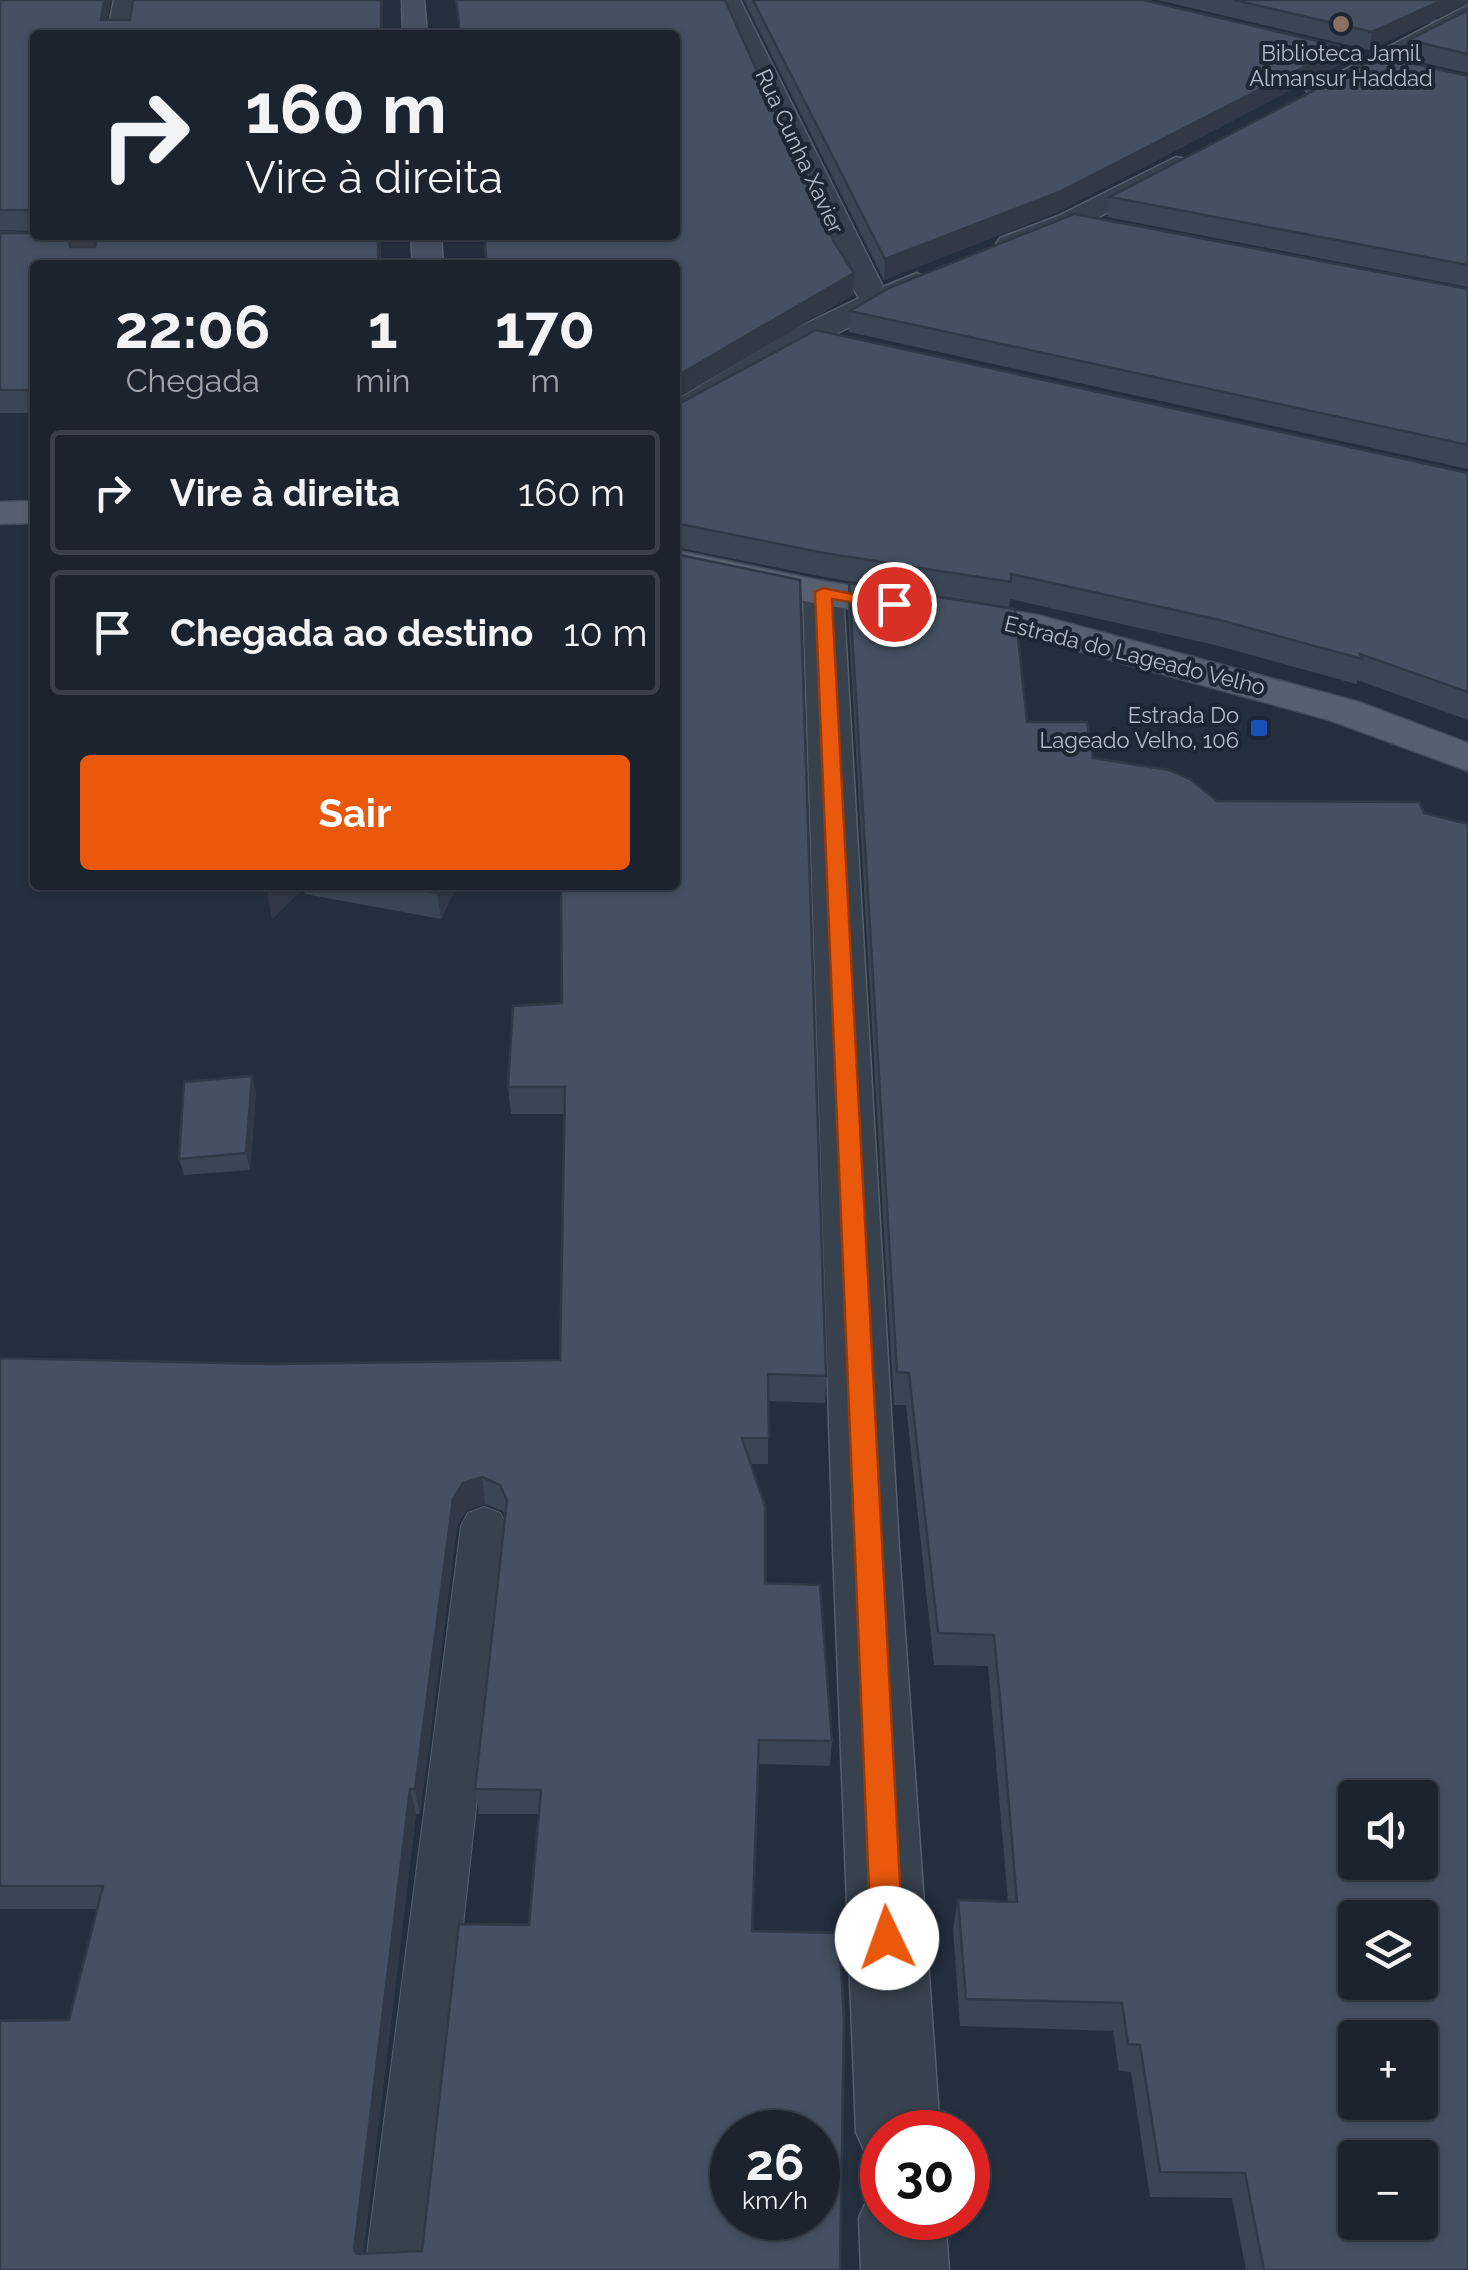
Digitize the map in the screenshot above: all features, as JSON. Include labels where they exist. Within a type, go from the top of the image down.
[{"type":"main road","points":[[413,0],[415,30]]},
{"type":"main road","points":[[0,513],[30,512]]},
{"type":"main road","name":"Estrada do Lageado Velho","points":[[680,563],[823,592],[1038,627],[1344,712],[1468,758]]},
{"type":"street","points":[[120,30],[125,0]]},
{"type":"street","name":"Rua Cunha Xavier","points":[[729,0],[852,260],[875,300]]},
{"type":"street","points":[[1289,106],[1468,12]]},
{"type":"street","points":[[1336,53],[1412,71]]},
{"type":"street","points":[[980,257],[1068,222],[1204,150]]},
{"type":"street","points":[[1068,222],[1125,233]]},
{"type":"street","points":[[0,242],[87,247]]},
{"type":"street","points":[[680,413],[806,336],[875,300],[944,271]]},
{"type":"street","points":[[806,336],[864,349]]},
{"type":"street","points":[[823,592],[865,1528],[897,2110]]},
{"type":"street","points":[[903,2240],[905,2270]]},
{"type":"lane","points":[[395,2270],[484,1526]]},
{"type":"building","points":[[0,0],[104,0],[101,20],[130,20],[133,0],[381,0],[381,30],[30,30],[30,210],[0,210]]},
{"type":"building","points":[[456,0],[725,0],[834,242],[854,273],[680,374],[680,260],[486,260],[484,240],[680,240],[680,30],[459,30]]},
{"type":"building","points":[[753,0],[1143,0],[1343,47],[1059,192],[885,259]]},
{"type":"building","points":[[1234,0],[1443,0],[1372,32]]},
{"type":"building","points":[[1468,10],[1468,54],[1409,40]]},
{"type":"building","points":[[1380,56],[1468,76],[1468,265],[1110,197]]},
{"type":"building","points":[[1074,214],[1468,289],[1468,445],[850,311],[889,288]]},
{"type":"building","points":[[0,233],[30,233],[30,240],[69,240],[70,247],[95,247],[96,240],[378,240],[378,260],[30,260],[30,390],[0,390]]},
{"type":"building","points":[[816,330],[1468,473],[1468,692],[1360,654],[1362,659],[1220,620],[1011,574],[1011,582],[824,553],[680,524],[680,403]]},
{"type":"building","points":[[680,555],[800,580],[826,1376],[768,1374],[769,1438],[742,1438],[765,1506],[765,1583],[820,1585],[832,1741],[759,1740],[752,1931],[839,1933],[844,2020],[840,2270],[0,2270],[0,2021],[69,2020],[103,1886],[0,1886],[0,1358],[272,1364],[560,1360],[565,1087],[508,1087],[513,1006],[562,1003],[561,890],[680,890]],"holes":[[[482,1477],[500,1485],[507,1500],[475,1789],[541,1790],[529,1925],[459,1924],[422,2251],[357,2254],[354,2250],[410,1789],[415,1789],[453,1499],[463,1483]]]},
{"type":"building","points":[[849,583],[1015,609],[1027,722],[1087,722],[1093,758],[1169,770],[1190,779],[1217,801],[1419,802],[1424,813],[1468,824],[1468,2270],[1264,2270],[1245,2173],[1160,2172],[1140,2045],[1128,2044],[1122,2003],[966,1999],[958,1900],[1017,1902],[994,1635],[938,1633],[909,1373],[897,1372]]},
{"type":"building","points":[[252,1076],[246,1153],[179,1159],[184,1082]]},
{"type":"waterway","points":[[1350,0],[1411,13],[1468,33]]},
{"type":"place","name":"Biblioteca Jamil Almansur Haddad","points":[[1341,24]]},
{"type":"place","name":"Estrada Do Lageado Velho, 106","points":[[1259,728]]},
{"type":"route","points":[[887,1938],[823,592],[894,604]]}]
